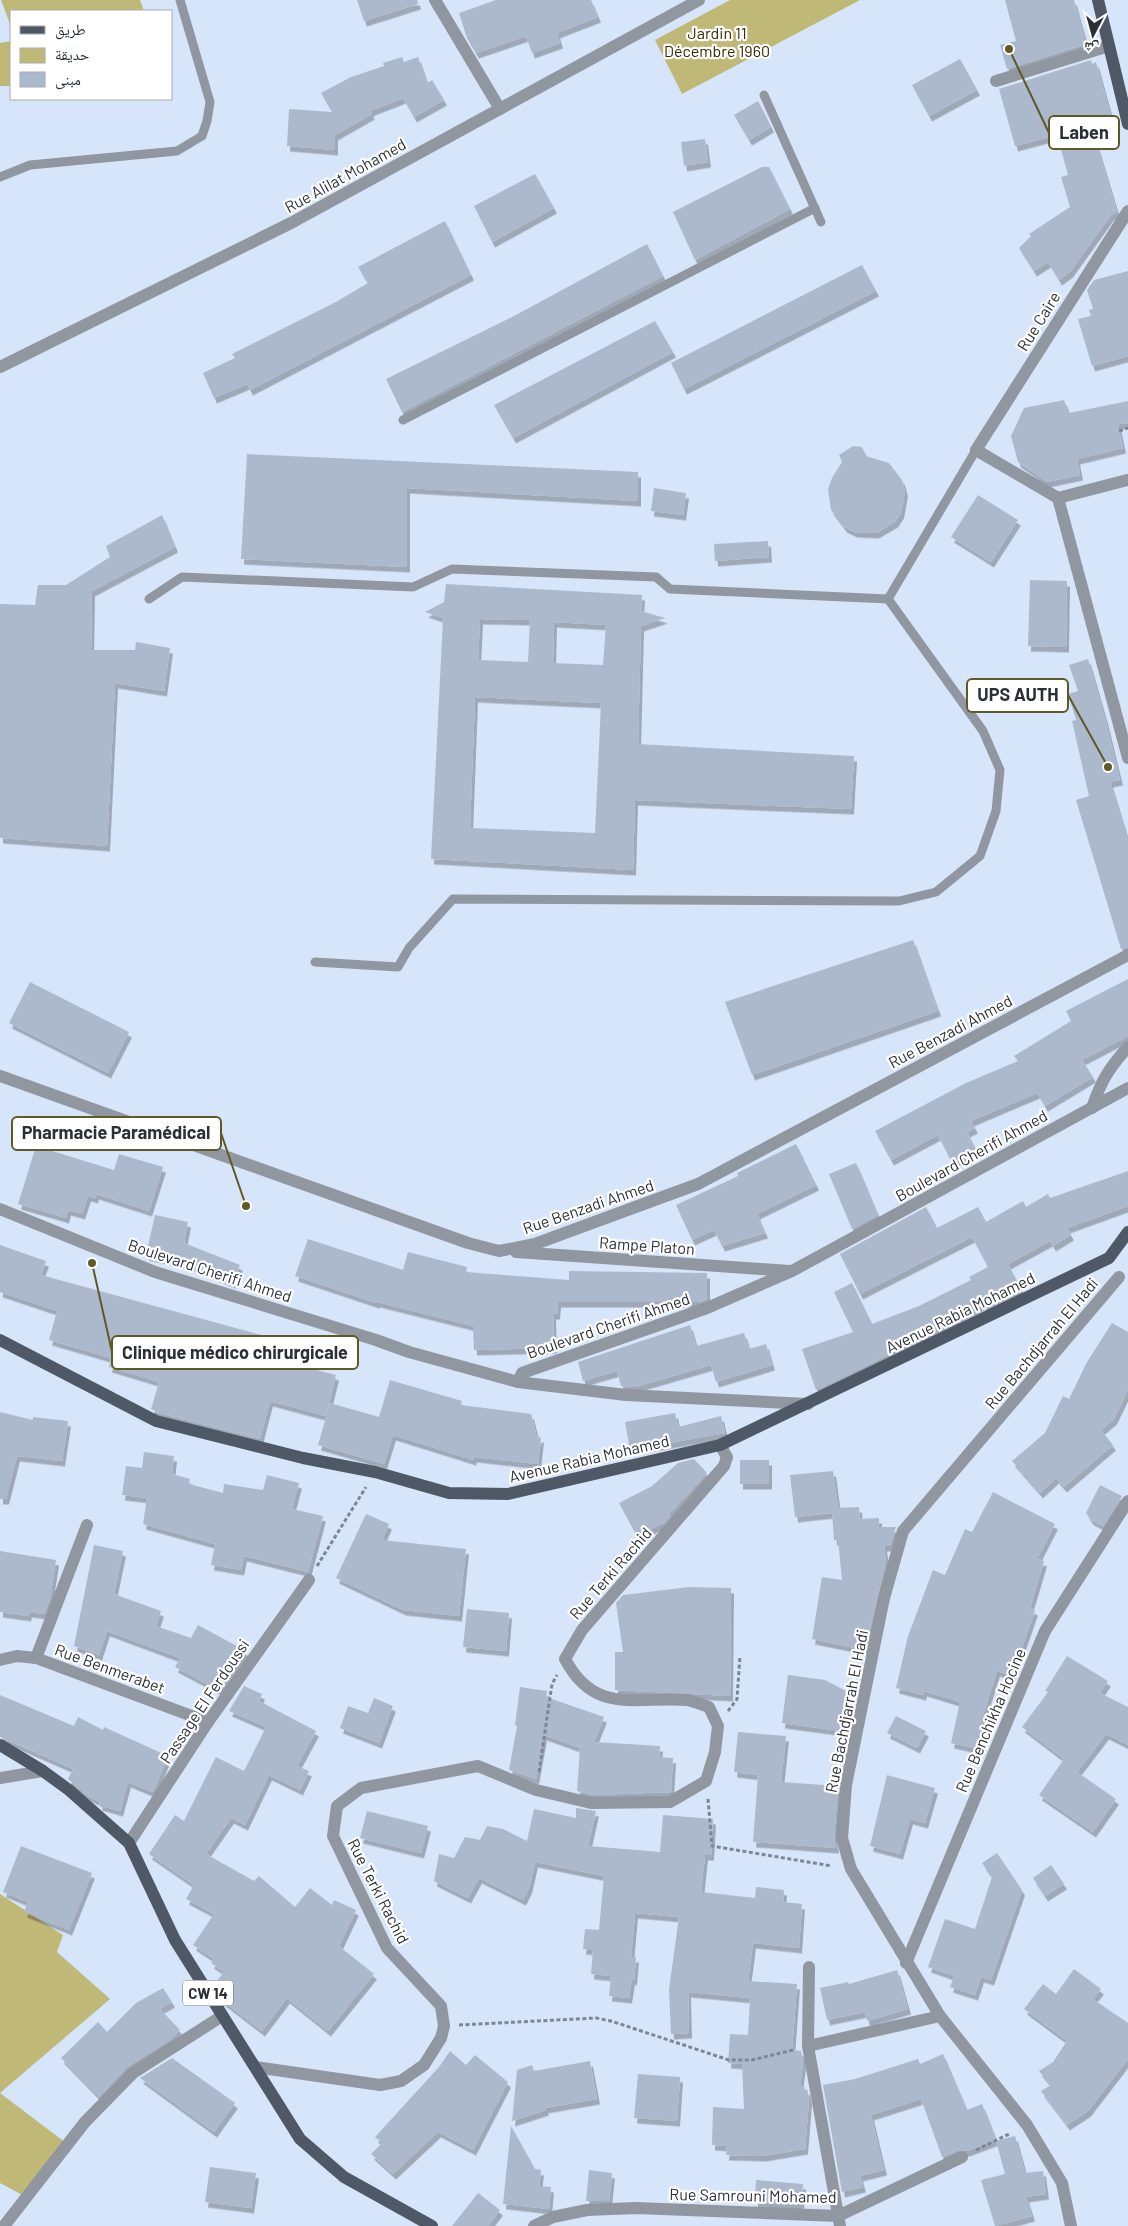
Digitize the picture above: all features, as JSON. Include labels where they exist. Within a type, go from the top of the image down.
[{"type":"main road","points":[[1098,0],[1128,124]]},
{"type":"main road","name":"Avenue Rabia Mohamed","points":[[0,1340],[156,1421],[303,1458],[375,1472],[449,1493],[508,1494],[720,1445],[1109,1258],[1128,1232]]},
{"type":"main road","name":"CW 14","points":[[0,1745],[43,1771],[93,1809],[129,1843],[175,1940],[300,2140],[344,2177],[432,2226]]},
{"type":"street","points":[[435,0],[500,109]]},
{"type":"street","name":"Rue Alilat Mohamed","points":[[0,367],[291,223],[699,0]]},
{"type":"street","points":[[996,80],[1109,46]]},
{"type":"street","name":"Rue Caire","points":[[976,450],[1128,211]]},
{"type":"street","points":[[976,450],[1058,498],[1128,758]]},
{"type":"street","points":[[1058,498],[1127,480]]},
{"type":"street","name":"Rue Benzadi Ahmed","points":[[0,1076],[468,1243],[499,1251],[535,1244],[698,1184],[1128,955]]},
{"type":"street","points":[[1092,1108],[1102,1080],[1111,1066],[1128,1047]]},
{"type":"street","name":"Boulevard Cherifi Ahmed","points":[[0,1208],[155,1272],[376,1340],[409,1352],[518,1382],[522,1372],[707,1308],[792,1271],[1128,1088]]},
{"type":"street","name":"Rampe Platon","points":[[499,1251],[792,1271]]},
{"type":"street","name":"Rue Bachdjarrah El Hadi","points":[[1072,2226],[1062,2183],[1027,2125],[940,2016],[906,1963],[851,1869],[842,1838],[846,1785],[884,1598],[903,1531],[1119,1276]]},
{"type":"street","points":[[518,1382],[626,1396],[808,1404]]},
{"type":"street","name":"Rue Terki Rachid","points":[[565,1659],[582,1630],[724,1466],[727,1457],[720,1445]]},
{"type":"street","name":"Rue Benchikha Hocine","points":[[906,1963],[1045,1631],[1128,1501]]},
{"type":"street","points":[[36,1658],[87,1525]]},
{"type":"street","name":"Passage El Ferdoussi","points":[[129,1843],[208,1722],[309,1580]]},
{"type":"street","name":"Rue Benmerabet","points":[[0,1660],[17,1656],[36,1658],[208,1722]]},
{"type":"street","points":[[565,1659],[574,1677],[607,1697],[628,1701],[689,1700],[709,1707],[718,1726],[715,1752],[706,1781]]},
{"type":"street","name":"Rue Terki Rachid","points":[[444,2026],[441,2006],[387,1948],[333,1836],[337,1806],[361,1788],[478,1766],[536,1790],[591,1803],[670,1802],[706,1781]]},
{"type":"street","points":[[0,1778],[43,1771]]},
{"type":"street","points":[[808,1967],[808,2046],[839,2221]]},
{"type":"street","points":[[4,2226],[85,2122],[134,2073],[222,2016]]},
{"type":"street","points":[[808,2046],[940,2016]]},
{"type":"street","points":[[255,2067],[380,2085],[401,2081],[424,2064],[441,2038],[444,2026]]},
{"type":"street","name":"Rue Samrouni Mohamed","points":[[534,2226],[553,2218],[587,2210],[636,2208],[839,2221],[962,2157]]},
{"type":"lane","points":[[0,177],[30,165],[177,151],[202,136],[210,102],[180,0]]},
{"type":"lane","points":[[764,94],[822,222]]},
{"type":"lane","points":[[403,420],[815,208]]},
{"type":"lane","points":[[888,598],[976,450]]},
{"type":"lane","points":[[149,599],[182,577],[413,587],[452,569],[656,577],[670,589],[888,598]]},
{"type":"lane","points":[[315,962],[398,967],[410,948],[453,899],[899,901],[936,892],[980,856],[996,812],[1000,770],[983,731],[888,598]]},
{"type":"path","points":[[1119,431],[1128,428]]},
{"type":"path","points":[[309,1580],[375,1472]]},
{"type":"path","points":[[718,1726],[736,1699],[740,1656]]},
{"type":"path","points":[[536,1790],[552,1684],[565,1659]]},
{"type":"path","points":[[706,1781],[712,1846],[851,1869]]},
{"type":"path","points":[[444,2026],[596,2018],[612,2021],[730,2060],[752,2060],[808,2046]]},
{"type":"path","points":[[962,2157],[1027,2125]]},
{"type":"green space","points":[[1,0],[140,0],[144,10],[10,10],[10,24]]},
{"type":"green space","name":"Jardin 11 Décembre 1960","points":[[730,0],[860,0],[682,94],[655,40]]},
{"type":"green space","points":[[10,41],[10,86],[0,86],[0,43]]},
{"type":"green space","points":[[0,1894],[63,1935],[57,1952],[110,1999],[0,2093]]},
{"type":"green space","points":[[0,2093],[66,2143],[26,2197],[0,2183]]},
{"type":"building","points":[[357,0],[417,0],[418,4],[364,21]]},
{"type":"building","points":[[496,0],[591,0],[598,17],[557,33],[560,43],[532,53],[526,36],[476,53],[467,38],[459,13]]},
{"type":"building","points":[[1005,0],[1074,0],[1086,44],[1007,69],[1000,45],[1016,41]]},
{"type":"building","points":[[402,57],[404,62],[418,57],[427,83],[432,80],[444,100],[414,117],[403,98],[370,111],[372,114],[335,135],[335,150],[287,146],[289,109],[332,112],[321,93],[351,77],[384,66],[383,63]]},
{"type":"building","points":[[960,59],[977,90],[929,116],[912,85]]},
{"type":"building","points":[[1091,60],[1092,64],[1096,62],[1112,120],[1091,126],[1117,212],[1111,215],[1070,272],[1059,280],[1048,262],[1034,271],[1019,248],[1031,236],[1029,234],[1070,207],[1061,177],[1068,175],[1057,135],[1015,146],[999,89]]},
{"type":"building","points":[[758,101],[771,127],[749,140],[734,115]]},
{"type":"building","points":[[705,139],[708,162],[684,166],[681,142]]},
{"type":"building","points":[[762,167],[769,167],[790,209],[695,260],[673,212]]},
{"type":"building","points":[[535,174],[554,208],[492,242],[474,206]]},
{"type":"building","points":[[445,221],[471,275],[250,390],[247,384],[214,398],[203,373],[235,358],[232,354],[334,303],[368,283],[358,267]]},
{"type":"building","points":[[647,244],[663,276],[402,412],[386,379],[514,316]]},
{"type":"building","points":[[862,265],[876,291],[684,389],[671,363]]},
{"type":"building","points":[[1128,271],[1128,356],[1092,366],[1078,319],[1091,316],[1089,310],[1093,309],[1087,290],[1094,280]]},
{"type":"building","points":[[655,321],[673,352],[513,438],[494,405]]},
{"type":"building","points":[[1064,400],[1069,413],[1128,401],[1128,423],[1118,424],[1123,448],[1077,459],[1080,475],[1047,482],[1018,462],[1011,436],[1024,408]]},
{"type":"building","points":[[853,446],[862,447],[866,456],[889,463],[902,480],[905,491],[901,513],[895,522],[876,533],[854,532],[844,527],[831,510],[828,489],[832,478],[842,462],[839,455]]},
{"type":"building","points":[[247,454],[638,472],[638,501],[407,488],[407,567],[241,559]]},
{"type":"building","points":[[654,488],[686,493],[683,515],[651,511]]},
{"type":"building","points":[[978,495],[1018,520],[991,562],[951,537]]},
{"type":"building","points":[[162,515],[175,547],[92,591],[91,650],[135,650],[136,642],[170,648],[164,691],[115,683],[107,846],[0,838],[0,604],[35,605],[38,585],[66,585],[110,557],[106,546]]},
{"type":"building","points":[[768,541],[769,557],[715,561],[714,544]]},
{"type":"building","points":[[1030,580],[1067,581],[1066,647],[1028,646]]},
{"type":"building","points":[[446,584],[642,595],[641,611],[665,618],[641,626],[638,744],[854,756],[851,809],[635,800],[633,870],[431,859],[443,618],[425,612],[444,602]],"holes":[[[480,619],[530,620],[528,662],[478,660]],[[554,622],[606,625],[603,665],[553,663]],[[475,697],[601,703],[595,833],[470,828]]]},
{"type":"building","points":[[1088,659],[1120,780],[1110,782],[1128,841],[1128,947],[1121,949],[1076,800],[1089,796],[1072,721],[1076,720],[1068,694],[1078,691],[1069,665]]},
{"type":"building","points":[[913,940],[938,1011],[752,1075],[725,1002]]},
{"type":"building","points":[[1128,979],[1128,1036],[1082,1060],[1093,1077],[1045,1106],[1037,1093],[971,1121],[975,1128],[967,1132],[977,1151],[952,1163],[938,1135],[891,1160],[875,1131],[966,1083],[1018,1061],[1014,1056],[1071,1021],[1066,1011]]},
{"type":"building","points":[[30,982],[129,1032],[108,1073],[9,1023]]},
{"type":"building","points":[[796,1144],[816,1185],[757,1214],[765,1233],[722,1246],[714,1230],[692,1240],[676,1205],[738,1176],[737,1173]]},
{"type":"building","points":[[36,1146],[114,1170],[119,1154],[163,1167],[149,1211],[96,1194],[95,1198],[88,1196],[82,1214],[68,1210],[66,1218],[18,1204]]},
{"type":"building","points":[[856,1163],[878,1215],[852,1229],[829,1174]]},
{"type":"building","points":[[1128,1171],[1128,1206],[1067,1228],[1071,1235],[1053,1246],[1050,1241],[1008,1264],[1022,1291],[986,1308],[983,1304],[928,1333],[929,1335],[816,1390],[802,1349],[853,1332],[834,1292],[852,1283],[872,1324],[919,1306],[971,1280],[969,1277],[988,1267],[972,1237],[860,1294],[840,1254],[926,1207],[937,1228],[978,1207],[986,1222],[1023,1201],[1026,1207],[1048,1194],[1050,1198]]},
{"type":"building","points":[[155,1215],[188,1222],[184,1243],[240,1265],[233,1283],[187,1264],[146,1255]]},
{"type":"building","points":[[308,1239],[403,1270],[408,1252],[467,1267],[466,1272],[569,1280],[569,1271],[707,1273],[707,1299],[699,1302],[558,1302],[557,1314],[553,1314],[554,1348],[474,1350],[473,1326],[376,1303],[295,1276]]},
{"type":"building","points":[[0,1245],[46,1261],[41,1275],[287,1342],[282,1361],[336,1375],[326,1416],[270,1401],[260,1439],[159,1413],[151,1409],[159,1382],[109,1367],[111,1358],[49,1340],[57,1311],[0,1292]]},
{"type":"building","points":[[1112,1323],[1128,1332],[1128,1390],[1114,1419],[1101,1430],[1113,1445],[1064,1487],[1056,1478],[1040,1493],[1012,1461],[1045,1433],[1063,1396],[1069,1399],[1087,1362]]},
{"type":"building","points":[[690,1325],[696,1346],[744,1333],[749,1349],[766,1344],[772,1365],[716,1382],[711,1365],[635,1387],[621,1386],[617,1371],[583,1381],[578,1362]]},
{"type":"building","points":[[390,1380],[462,1401],[461,1405],[531,1414],[537,1438],[541,1437],[538,1464],[474,1457],[473,1460],[393,1435],[384,1464],[318,1445],[330,1403],[379,1417]]},
{"type":"building","points":[[0,1412],[33,1420],[33,1417],[68,1421],[62,1461],[17,1456],[6,1499],[0,1499]]},
{"type":"building","points":[[675,1413],[678,1427],[721,1416],[725,1433],[630,1450],[625,1422]]},
{"type":"building","points":[[144,1452],[174,1456],[172,1474],[190,1479],[189,1484],[223,1493],[224,1484],[263,1490],[267,1475],[299,1483],[292,1509],[323,1516],[308,1572],[244,1556],[241,1570],[211,1565],[215,1544],[143,1524],[147,1498],[122,1495],[126,1466],[142,1468]]},
{"type":"building","points":[[694,1459],[707,1473],[669,1514],[670,1516],[665,1522],[637,1536],[619,1503],[652,1486],[678,1463]]},
{"type":"building","points":[[740,1460],[769,1460],[769,1484],[740,1484]]},
{"type":"building","points":[[833,1471],[838,1508],[859,1507],[860,1519],[879,1518],[879,1527],[896,1527],[890,1546],[884,1546],[886,1561],[865,1650],[812,1639],[822,1577],[842,1580],[838,1540],[834,1540],[832,1513],[795,1517],[790,1475]]},
{"type":"building","points":[[1100,1485],[1122,1496],[1103,1526],[1091,1520],[1086,1513]]},
{"type":"building","points":[[993,1492],[1055,1524],[1037,1559],[1044,1561],[1030,1608],[1035,1610],[1012,1676],[997,1671],[983,1715],[990,1717],[982,1750],[951,1743],[960,1702],[924,1691],[923,1695],[896,1688],[908,1636],[933,1570],[945,1575],[965,1529],[972,1532]]},
{"type":"building","points":[[366,1514],[389,1524],[382,1540],[466,1549],[459,1616],[403,1610],[336,1578]]},
{"type":"building","points":[[94,1545],[123,1551],[114,1594],[161,1611],[156,1626],[191,1638],[198,1625],[246,1651],[220,1691],[175,1667],[180,1658],[107,1631],[99,1655],[74,1646]]},
{"type":"building","points":[[0,1551],[56,1560],[50,1599],[44,1614],[29,1612],[28,1616],[0,1612]]},
{"type":"building","points":[[689,1587],[731,1588],[730,1696],[615,1690],[615,1652],[623,1652],[616,1603],[623,1595]]},
{"type":"building","points":[[467,1609],[509,1613],[506,1651],[463,1647]]},
{"type":"building","points":[[1067,1656],[1108,1681],[1100,1693],[1128,1707],[1128,1745],[1106,1734],[1077,1772],[1116,1799],[1093,1832],[1039,1795],[1064,1759],[1022,1727],[1048,1692],[1045,1691]]},
{"type":"building","points":[[788,1675],[825,1680],[846,1691],[841,1731],[782,1723]]},
{"type":"building","points":[[244,1686],[262,1694],[259,1701],[316,1731],[297,1766],[309,1771],[300,1790],[269,1775],[245,1825],[231,1818],[206,1854],[254,1881],[259,1876],[295,1907],[310,1888],[332,1905],[334,1900],[356,1910],[339,1946],[374,1974],[328,2031],[287,1998],[262,2031],[223,2001],[213,1986],[224,1972],[211,1963],[214,1959],[193,1945],[214,1914],[186,1899],[194,1885],[149,1854],[175,1815],[184,1821],[216,1757],[244,1771],[266,1727],[229,1711]]},
{"type":"building","points":[[520,1687],[547,1691],[546,1697],[604,1717],[594,1742],[660,1746],[659,1757],[673,1758],[671,1792],[592,1795],[577,1791],[580,1748],[544,1735],[536,1779],[509,1770],[517,1726],[515,1725]]},
{"type":"building","points":[[0,1695],[74,1726],[78,1717],[103,1730],[104,1727],[168,1756],[154,1790],[152,1792],[128,1782],[120,1811],[99,1805],[100,1802],[88,1796],[68,1779],[73,1769],[0,1737]]},
{"type":"building","points":[[374,1698],[393,1706],[379,1743],[340,1728],[348,1706],[368,1713]]},
{"type":"building","points":[[896,1716],[926,1731],[917,1748],[887,1733]]},
{"type":"building","points":[[738,1732],[786,1736],[781,1782],[838,1786],[834,1837],[836,1848],[753,1842],[758,1775],[734,1772]]},
{"type":"building","points":[[887,1775],[935,1788],[925,1823],[910,1819],[900,1854],[870,1846]]},
{"type":"building","points":[[576,1808],[596,1811],[588,1846],[660,1852],[663,1815],[713,1819],[711,1855],[705,1855],[701,1892],[755,1898],[756,1887],[784,1890],[783,1902],[802,1904],[799,1948],[753,1943],[748,1981],[797,1984],[792,2050],[801,2051],[803,2063],[800,2086],[804,2086],[805,2090],[807,2089],[809,2099],[805,2149],[763,2156],[726,2155],[727,2146],[712,2145],[713,2107],[744,2109],[742,2064],[728,2063],[730,2034],[748,2035],[750,1998],[688,1992],[689,2033],[671,2034],[669,1989],[679,1917],[635,1913],[631,1957],[636,1957],[634,1980],[632,1979],[629,1998],[609,1996],[611,1976],[591,1974],[593,1950],[583,1949],[585,1929],[599,1930],[604,1876],[535,1862],[529,1888],[523,1900],[479,1878],[468,1898],[434,1881],[439,1854],[454,1858],[465,1837],[480,1840],[487,1826],[503,1829],[527,1841],[534,1809],[576,1818]]},
{"type":"building","points":[[367,1811],[428,1826],[421,1853],[360,1838]]},
{"type":"building","points":[[21,1846],[92,1873],[69,1930],[24,1912],[28,1902],[3,1892]]},
{"type":"building","points":[[997,1853],[1022,1890],[991,1980],[981,1977],[975,1995],[950,1987],[954,1976],[928,1967],[945,1919],[975,1929],[992,1877],[982,1863]]},
{"type":"building","points":[[1051,1865],[1064,1884],[1045,1896],[1033,1878]]},
{"type":"building","points":[[1074,1969],[1101,1989],[1093,1999],[1128,2023],[1128,2059],[1088,2111],[1067,2125],[1041,2091],[1051,2085],[1039,2071],[1053,2062],[1067,2041],[1024,2009],[1043,1984],[1056,1994]]},
{"type":"building","points":[[897,1970],[908,2009],[867,2021],[865,2012],[827,2020],[820,1988],[848,1982],[849,1984]]},
{"type":"building","points":[[163,1988],[172,2002],[160,2009],[180,2030],[171,2039],[127,2067],[99,2097],[61,2058],[98,2022],[107,2032],[136,2003]]},
{"type":"building","points":[[450,2051],[466,2065],[475,2055],[508,2082],[473,2150],[438,2132],[393,2174],[371,2154],[382,2143],[375,2137],[439,2067]]},
{"type":"building","points":[[943,2054],[967,2110],[982,2104],[996,2140],[967,2151],[959,2150],[942,2157],[921,2099],[871,2115],[884,2170],[860,2176],[863,2187],[842,2192],[823,2085],[855,2079],[918,2059],[920,2064]]},
{"type":"building","points":[[172,2058],[235,2103],[214,2132],[140,2078]]},
{"type":"building","points":[[590,2061],[597,2099],[545,2108],[546,2110],[512,2121],[517,2070],[532,2065],[534,2071]]},
{"type":"building","points":[[638,2074],[680,2077],[677,2121],[634,2118]]},
{"type":"building","points":[[511,2126],[535,2169],[541,2170],[539,2186],[551,2187],[549,2209],[503,2204]]},
{"type":"building","points":[[1015,2136],[1025,2173],[1043,2171],[1046,2194],[1026,2197],[1032,2216],[995,2226],[981,2180],[1005,2174],[996,2141]]},
{"type":"building","points":[[210,2167],[256,2173],[251,2208],[205,2202]]},
{"type":"building","points":[[589,2170],[612,2173],[609,2201],[586,2201]]},
{"type":"building","points":[[756,2180],[803,2184],[801,2203],[792,2205],[755,2202]]},
{"type":"building","points":[[478,2193],[500,2210],[488,2226],[452,2226]]},
{"type":"place","name":"Laben","points":[[1009,49]]},
{"type":"place","name":"UPS AUTH","points":[[1108,767]]},
{"type":"place","name":"Pharmacie Paramédical","points":[[246,1206]]},
{"type":"place","name":"Clinique médico chirurgicale","points":[[92,1263]]}]
